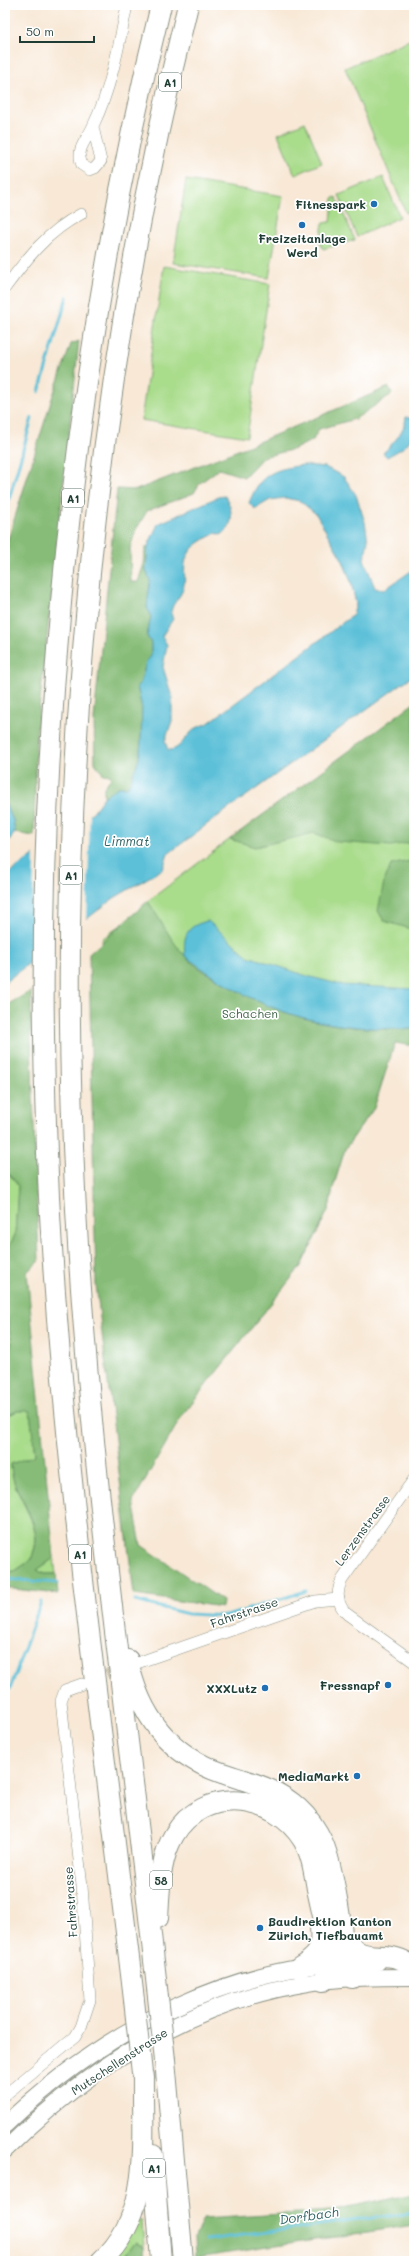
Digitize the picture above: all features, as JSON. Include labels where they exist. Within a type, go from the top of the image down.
[{"type":"highway","name":"A1","points":[[161,5],[115,218],[93,345],[72,501],[58,646],[49,780],[45,882],[44,1013],[49,1196],[65,1410],[81,1559],[142,2074],[151,2133],[161,2261]]},
{"type":"highway","name":"A1","points":[[183,2261],[165,2060],[154,1960],[105,1563],[75,1195],[70,992],[71,876],[76,758],[85,627],[98,498],[119,348],[144,207],[153,159],[188,5]]},
{"type":"highway","points":[[99,1485],[113,1538],[129,1666],[134,1685],[146,1712],[165,1738],[185,1756],[208,1768],[276,1792],[304,1814],[319,1835],[326,1851],[342,1936],[342,1968],[323,1981]]},
{"type":"highway","name":"58","points":[[154,1960],[161,1878],[166,1852],[173,1836],[183,1822],[202,1808],[215,1804],[239,1801],[258,1804],[276,1812],[291,1824],[303,1840],[311,1859],[317,1889],[342,1968]]},
{"type":"highway","name":"58","points":[[299,1968],[318,1954],[321,1947],[317,1889]]},
{"type":"highway","points":[[342,1936],[349,1947],[360,1954],[398,1957],[412,1968]]},
{"type":"highway","points":[[101,2261],[114,2249],[124,2234],[135,2208],[141,2185],[142,2074]]},
{"type":"main road","name":"Mutschellenstrasse","points":[[5,2124],[53,2083],[140,2023],[222,1988],[299,1968],[412,1968]]},
{"type":"main road","name":"Mutschellenstrasse","points":[[5,2150],[42,2115],[78,2086],[164,2030],[226,2003],[284,1988],[323,1981]]},
{"type":"street","points":[[93,127],[115,61],[127,5]]},
{"type":"street","points":[[5,288],[43,239],[66,221],[81,214]]},
{"type":"street","name":"Lerzenstrasse","points":[[339,1599],[339,1586],[342,1580],[414,1479]]},
{"type":"street","points":[[339,1599],[342,1610],[414,1662]]},
{"type":"street","name":"Fahrstrasse","points":[[137,1663],[315,1601],[339,1599]]},
{"type":"street","name":"Fahrstrasse","points":[[5,2095],[75,2036],[81,2027],[90,2000],[82,1886],[61,1701],[65,1690],[82,1684]]},
{"type":"green space","points":[[414,38],[414,210],[406,213],[345,68]]},
{"type":"green space","points":[[305,122],[322,163],[295,175],[278,134]]},
{"type":"green space","name":"Fitnesspark","points":[[383,177],[400,217],[357,237],[339,195]]},
{"type":"green space","points":[[186,180],[283,196],[269,278],[173,263]]},
{"type":"green space","points":[[336,197],[355,240],[323,249],[320,243],[323,223],[331,222],[333,198]]},
{"type":"green space","points":[[164,266],[270,284],[247,437],[141,420]]},
{"type":"green space","points":[[79,341],[36,738],[34,836],[15,833],[13,820],[5,803],[5,549],[51,401],[71,344]]},
{"type":"green space","points":[[389,387],[392,394],[355,419],[319,429],[313,440],[295,449],[263,457],[244,477],[219,469],[200,483],[194,493],[147,511],[136,530],[130,548],[131,582],[138,582],[144,563],[145,548],[148,548],[146,570],[150,579],[150,595],[147,607],[151,617],[147,636],[151,643],[151,656],[146,662],[141,682],[137,686],[142,708],[139,759],[130,785],[117,788],[104,797],[104,787],[111,778],[110,775],[103,774],[95,763],[94,719],[117,489],[136,490],[251,445]]},
{"type":"green space","points":[[414,703],[414,842],[391,846],[338,842],[314,833],[255,847],[230,839]]},
{"type":"green space","name":"Schachen","points":[[414,707],[414,1032],[397,1034],[374,1108],[345,1149],[333,1188],[329,1208],[301,1266],[183,1414],[103,1028],[102,939],[149,904],[148,901],[230,839],[235,841]]},
{"type":"green space","points":[[414,860],[414,928],[411,929],[384,921],[378,911],[384,882],[391,865]]},
{"type":"green space","name":"Schachen","points":[[148,901],[175,944],[189,960],[210,975],[249,997],[294,1015],[316,1021],[362,1028],[414,1029],[414,1046],[395,1043],[374,1108],[345,1149],[333,1188],[329,1208],[301,1266],[183,1414],[133,1501],[141,1545],[223,1601],[222,1607],[134,1595],[96,1285],[89,954]]},
{"type":"green space","points":[[31,991],[31,1040],[39,1261],[27,1272],[54,1558],[37,1570],[44,1574],[56,1574],[58,1594],[5,1588],[5,1572],[15,1571],[31,1560],[36,1539],[32,1520],[12,1474],[11,1464],[35,1455],[30,1411],[17,1411],[9,1415],[5,1407],[5,1358],[12,1343],[6,1313],[5,1254],[15,1235],[18,1186],[11,1176],[5,1172],[5,1006]]},
{"type":"green space","points":[[5,1172],[11,1176],[18,1185],[15,1235],[5,1254]]},
{"type":"green space","points":[[5,1303],[12,1343],[5,1358]]},
{"type":"green space","points":[[5,1407],[9,1415],[17,1411],[30,1410],[35,1456],[11,1464],[14,1483],[31,1519],[36,1539],[31,1560],[15,1571],[5,1572]]},
{"type":"green space","points":[[54,1558],[56,1574],[44,1574],[37,1570]]},
{"type":"green space","points":[[414,2193],[414,2225],[196,2258],[195,2237],[203,2219],[330,2211]]},
{"type":"green space","points":[[138,2220],[142,2220],[144,2247],[135,2242],[121,2261],[109,2261]]},
{"type":"green space","points":[[135,2242],[144,2247],[145,2261],[121,2261]]},
{"type":"water","points":[[406,417],[414,419],[413,434],[411,439],[400,450],[387,457],[383,453],[401,432]]},
{"type":"water","name":"Limmat","points":[[304,465],[325,467],[344,477],[356,495],[365,522],[368,541],[364,559],[375,588],[384,590],[414,569],[414,675],[206,825],[168,854],[163,869],[114,898],[5,982],[5,876],[93,812],[104,797],[118,787],[128,787],[139,759],[142,708],[137,686],[141,682],[146,662],[151,656],[151,643],[147,636],[151,617],[147,607],[150,580],[146,570],[148,546],[158,524],[218,497],[225,496],[230,506],[231,522],[226,531],[221,535],[216,533],[205,539],[197,544],[189,553],[185,562],[183,589],[172,607],[171,611],[173,619],[162,636],[167,645],[163,667],[172,697],[172,721],[165,741],[168,750],[178,747],[194,730],[207,724],[353,615],[356,604],[351,582],[343,561],[316,514],[300,501],[285,498],[270,500],[255,509],[249,503],[258,485],[270,474],[285,468]]},
{"type":"water","points":[[5,803],[13,820],[15,833],[5,845]]},
{"type":"water","points":[[208,921],[248,956],[307,976],[342,985],[414,989],[414,1029],[380,1029],[320,1022],[293,1015],[266,1005],[240,992],[213,976],[185,956],[185,942],[188,932],[195,926]]},
{"type":"pier","points":[[90,812],[87,922],[32,964],[34,852]]},
{"type":"waterway","points":[[39,392],[67,297]]},
{"type":"waterway","points":[[5,513],[32,418]]},
{"type":"waterway","points":[[5,1579],[58,1583]]},
{"type":"waterway","points":[[135,1601],[188,1614],[227,1616],[306,1591]]},
{"type":"waterway","points":[[10,1689],[41,1602]]},
{"type":"waterway","name":"Dorfbach","points":[[206,2240],[404,2214],[414,2211]]},
{"type":"tunnel","points":[[91,1680],[123,1668]]},
{"type":"place","name":"Fitnesspark","points":[[374,204]]},
{"type":"place","name":"Freizeitanlage Werd","points":[[302,225]]},
{"type":"place","name":"Fressnapf","points":[[388,1685]]},
{"type":"place","name":"XXXLutz","points":[[265,1688]]},
{"type":"place","name":"MediaMarkt","points":[[357,1776]]},
{"type":"place","name":"Baudirektion Kanton Zürich, Tiefbauamt","points":[[260,1928]]}]
